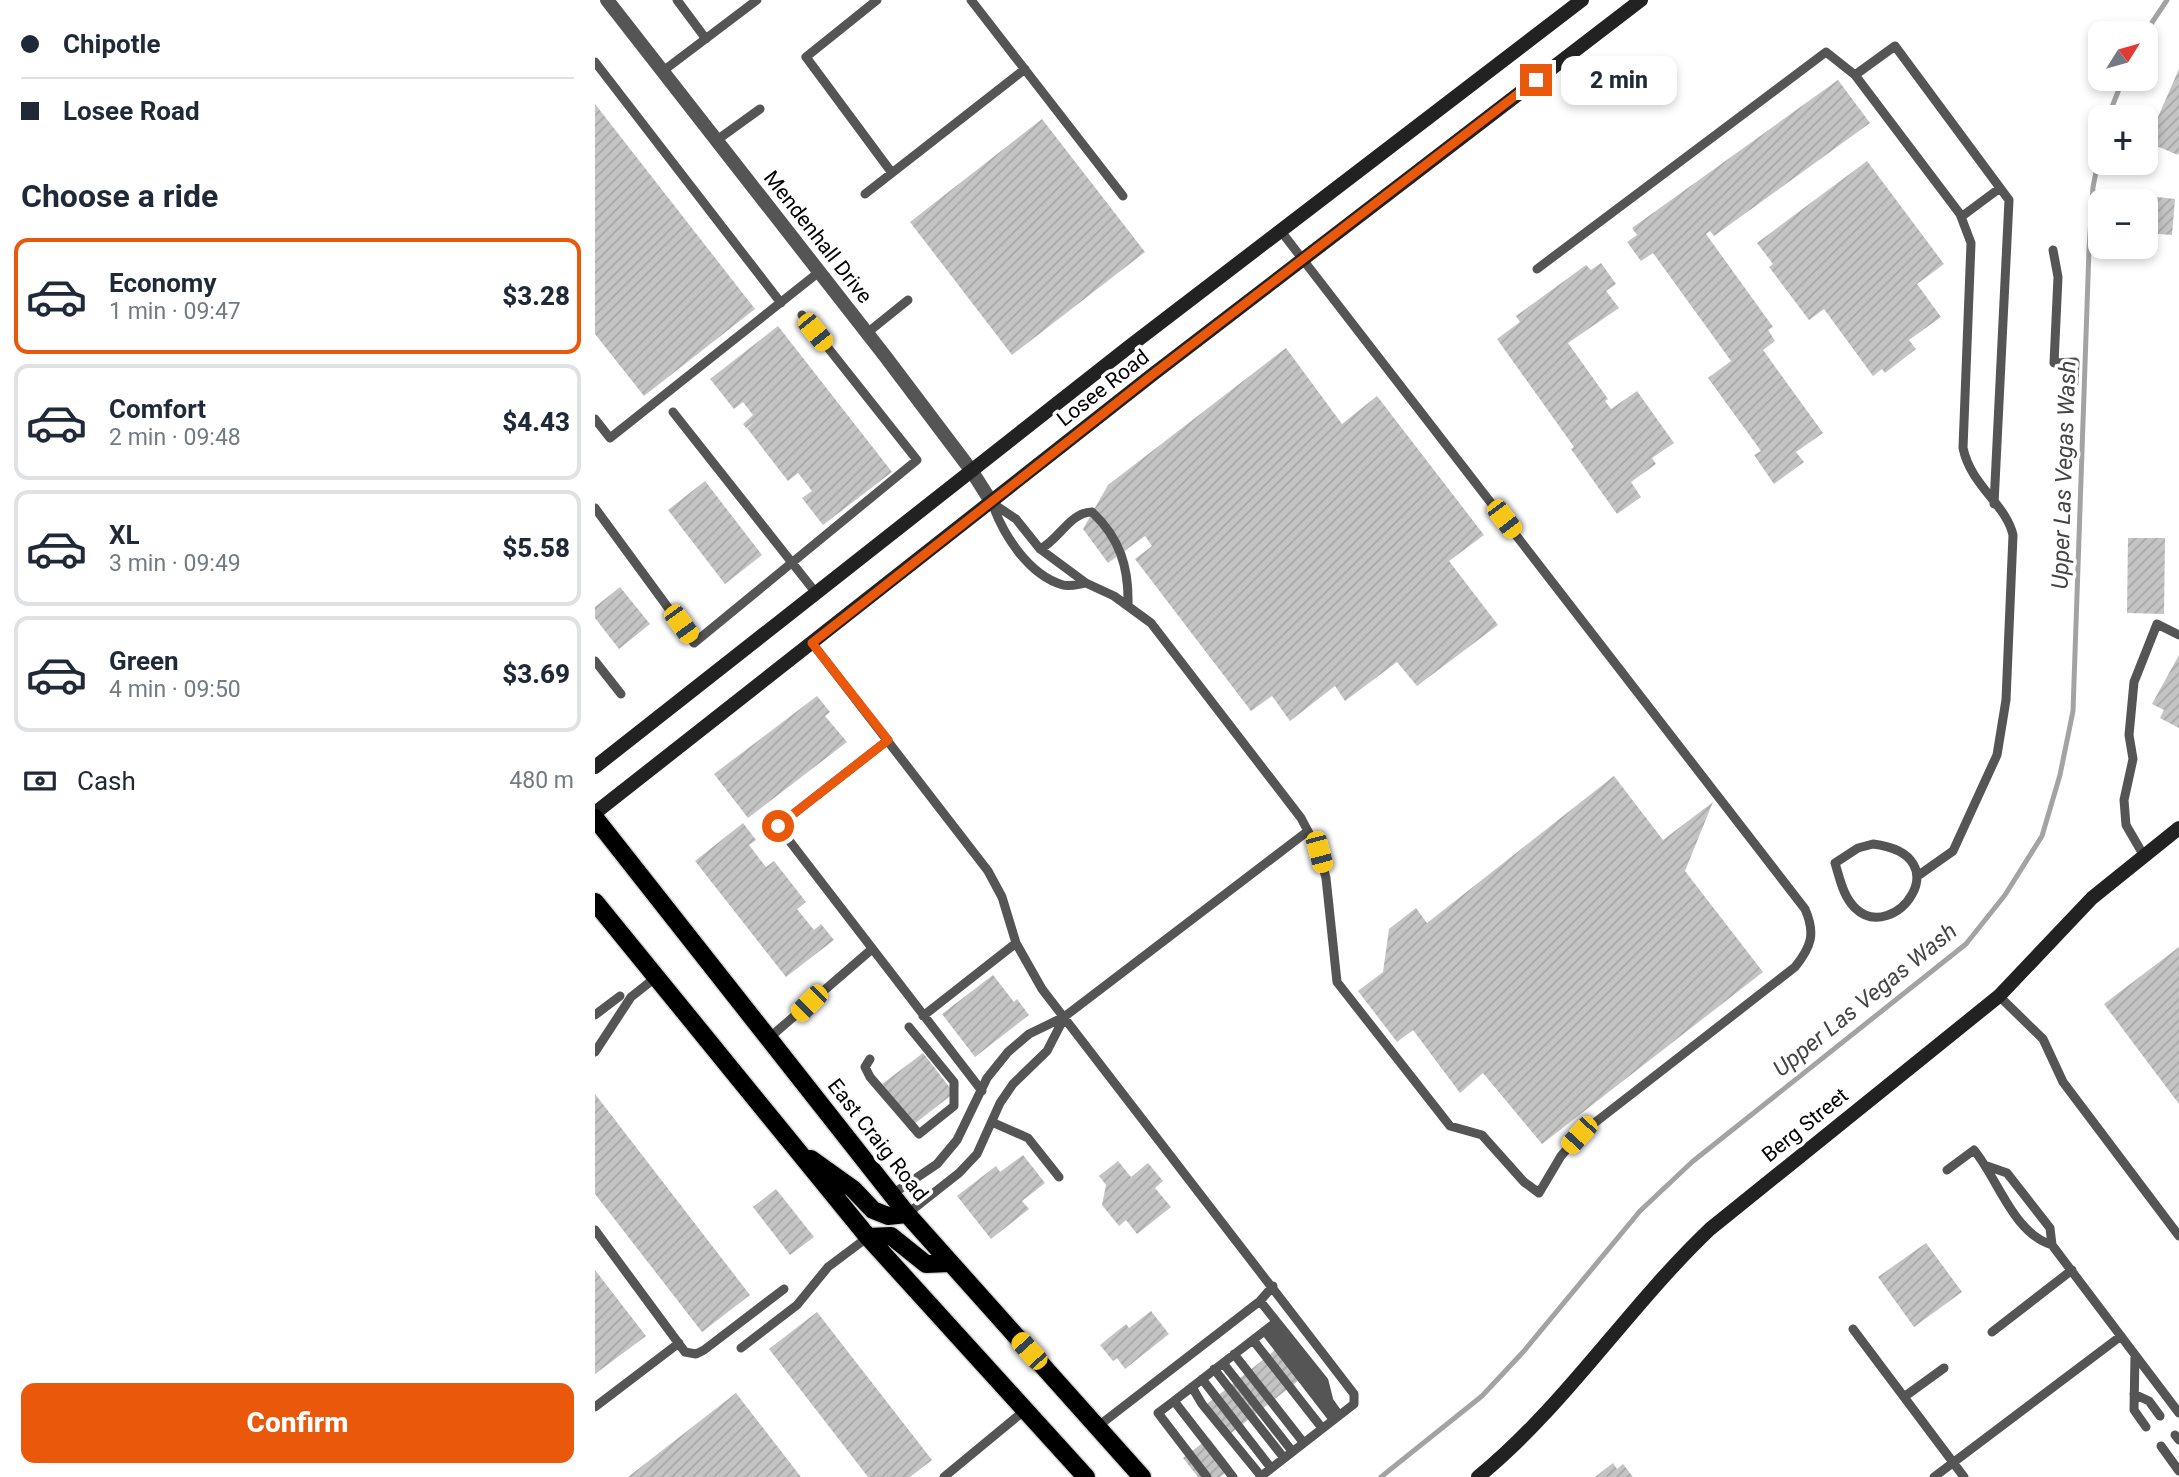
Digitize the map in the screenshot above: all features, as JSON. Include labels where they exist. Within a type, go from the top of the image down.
[{"type":"main road","name":"Losee Road","points":[[595,767],[971,470],[1582,0]]},
{"type":"main road","name":"Losee Road","points":[[595,816],[1303,259],[1640,0]]},
{"type":"main road","name":"East Craig Road","points":[[595,816],[891,1195],[1142,1477]]},
{"type":"main road","name":"Berg Street","points":[[1478,1477],[1564,1395],[1673,1267],[1710,1229],[1999,996],[2078,911],[2179,828]]},
{"type":"main road","points":[[595,902],[868,1237],[1086,1477]]},
{"type":"main road","points":[[791,1145],[853,1189],[873,1210],[888,1216],[907,1214]]},
{"type":"main road","points":[[868,1237],[891,1236],[926,1264],[950,1263]]},
{"type":"street","name":"Mendenhall Drive","points":[[607,0],[867,332],[971,470],[992,503]]},
{"type":"lane","points":[[677,0],[706,39]]},
{"type":"lane","points":[[663,71],[757,0]]},
{"type":"lane","points":[[877,0],[806,57],[892,173]]},
{"type":"lane","points":[[971,0],[1123,196]]},
{"type":"lane","points":[[1855,75],[1895,46],[2009,200],[1994,504]]},
{"type":"lane","points":[[1537,269],[1826,52],[1855,75],[1961,216],[1971,243],[1963,448],[1974,479],[2011,527],[2013,535],[2006,700],[1997,755],[1953,851],[1919,875],[1916,891],[1906,902],[1884,917],[1872,917],[1856,908],[1847,897],[1835,863],[1858,848],[1873,844],[1887,846],[1912,862],[1919,875]]},
{"type":"lane","points":[[595,62],[781,303]]},
{"type":"lane","points":[[865,194],[1025,69]]},
{"type":"lane","points":[[717,140],[760,109]]},
{"type":"lane","points":[[1961,216],[2000,188]]},
{"type":"lane","points":[[992,503],[1016,519],[1040,549],[1086,583],[1128,605],[1151,623],[1308,831],[1319,852],[1326,878],[1337,982],[1450,1126],[1482,1135],[1524,1182],[1539,1193],[1560,1156],[1579,1135],[1795,967],[1811,941],[1813,932],[1805,909],[1280,230]]},
{"type":"lane","points":[[2053,250],[2058,277],[2054,363],[2075,362],[2074,382]]},
{"type":"lane","points":[[595,419],[610,438],[820,272]]},
{"type":"lane","points":[[867,332],[908,300]]},
{"type":"lane","points":[[595,508],[694,643],[917,460],[801,315]]},
{"type":"lane","points":[[673,412],[816,593]]},
{"type":"lane","points":[[992,503],[1001,528],[1034,568],[1065,586],[1086,583]]},
{"type":"lane","points":[[1040,549],[1053,542],[1075,517],[1092,512],[1101,520],[1124,559],[1128,605]]},
{"type":"lane","points":[[2144,856],[2126,825],[2124,800],[2133,759],[2129,735],[2134,682],[2157,624],[2179,635]]},
{"type":"lane","points":[[812,643],[988,871],[1003,897],[1016,943],[1042,989],[1336,1368],[1354,1394],[1354,1404],[1260,1476],[1217,1425],[1191,1388]]},
{"type":"lane","points":[[596,663],[621,694]]},
{"type":"lane","points":[[888,740],[778,826],[982,1091]]},
{"type":"lane","points":[[891,1195],[937,1164],[957,1140],[987,1078],[1029,1034],[1065,1017],[1308,831]]},
{"type":"lane","points":[[923,1016],[1016,943]]},
{"type":"lane","points":[[769,1038],[872,949]]},
{"type":"lane","points":[[595,1052],[631,997],[655,978]]},
{"type":"lane","points":[[595,1015],[620,996]]},
{"type":"lane","points":[[1999,996],[2043,1039],[2063,1082],[2179,1236]]},
{"type":"lane","points":[[907,1214],[959,1173],[977,1154],[994,1123],[1000,1103],[1013,1084],[1047,1051],[1065,1017]]},
{"type":"lane","points":[[870,1059],[865,1067],[870,1077],[919,1134],[938,1120],[954,1106],[954,1082],[909,1027]]},
{"type":"lane","points":[[994,1123],[1028,1138],[1059,1177]]},
{"type":"lane","points":[[1947,1170],[1974,1150],[1987,1166],[1992,1183],[2037,1240],[2052,1245]]},
{"type":"lane","points":[[1987,1166],[2007,1173],[2050,1228],[2052,1245],[2179,1413]]},
{"type":"lane","points":[[595,1230],[685,1352],[696,1354],[704,1350],[784,1289]]},
{"type":"lane","points":[[741,1348],[797,1305],[828,1268],[868,1237]]},
{"type":"lane","points":[[1992,1332],[2072,1270]]},
{"type":"lane","points":[[1097,1427],[1260,1301],[1273,1286]]},
{"type":"lane","points":[[1260,1301],[1270,1326],[1336,1417]]},
{"type":"lane","points":[[1270,1326],[1324,1381],[1336,1417]]},
{"type":"lane","points":[[1207,1477],[1158,1413],[1270,1326]]},
{"type":"lane","points":[[1853,1329],[1964,1477]]},
{"type":"lane","points":[[1934,1477],[2121,1336]]},
{"type":"lane","points":[[1253,1340],[1322,1428]]},
{"type":"lane","points":[[595,1407],[679,1343]]},
{"type":"lane","points":[[1234,1354],[1303,1442]]},
{"type":"lane","points":[[2135,1354],[2134,1410],[2146,1427]]},
{"type":"lane","points":[[1223,1363],[1288,1455]]},
{"type":"lane","points":[[1904,1397],[1944,1368]]},
{"type":"lane","points":[[1215,1369],[1288,1455]]},
{"type":"lane","points":[[1202,1379],[1271,1468]]},
{"type":"lane","points":[[2134,1394],[2149,1401],[2160,1416]]},
{"type":"lane","points":[[1174,1401],[1233,1477]]},
{"type":"lane","points":[[944,1477],[1025,1410]]},
{"type":"lane","points":[[2161,1446],[2179,1471]]},
{"type":"building","points":[[2179,69],[2178,155],[2158,147],[2158,117]]},
{"type":"building","points":[[1838,80],[1870,123],[1714,236],[1710,231],[1706,234],[1773,327],[1768,330],[1775,341],[1763,350],[1823,433],[1796,452],[1804,462],[1774,484],[1754,455],[1761,451],[1708,378],[1731,361],[1653,253],[1641,261],[1627,242],[1637,235],[1632,228]]},
{"type":"building","points":[[595,104],[755,309],[644,396],[595,334]]},
{"type":"building","points":[[1042,119],[1145,252],[1012,355],[910,222]]},
{"type":"building","points":[[1867,161],[1944,264],[1917,284],[1941,317],[1909,340],[1916,349],[1885,373],[1882,369],[1873,376],[1824,309],[1809,320],[1769,267],[1773,264],[1757,243]]},
{"type":"building","points":[[2158,197],[2175,199],[2172,235],[2158,234]]},
{"type":"building","points":[[1601,263],[1616,284],[1606,291],[1619,308],[1568,343],[1608,399],[1605,401],[1611,409],[1637,391],[1674,443],[1652,458],[1656,464],[1631,482],[1641,497],[1617,514],[1571,449],[1574,447],[1497,339],[1520,322],[1516,316],[1586,265],[1591,270]]},
{"type":"building","points":[[778,326],[892,472],[823,525],[802,498],[812,491],[798,473],[788,481],[747,428],[757,420],[746,428],[743,424],[753,415],[743,402],[734,409],[710,379]]},
{"type":"building","points":[[1286,348],[1342,424],[1377,396],[1484,535],[1449,561],[1498,625],[1417,686],[1397,662],[1345,701],[1335,686],[1290,721],[1272,696],[1251,711],[1135,559],[1152,546],[1145,536],[1108,563],[1083,529],[1108,485]]},
{"type":"building","points":[[705,481],[762,555],[725,584],[668,510]]},
{"type":"building","points":[[2128,538],[2165,538],[2164,614],[2127,613]]},
{"type":"building","points":[[620,587],[650,624],[619,649],[595,618],[595,607]]},
{"type":"building","points":[[2179,655],[2179,728],[2160,718],[2164,710],[2152,704]]},
{"type":"building","points":[[817,696],[830,712],[825,716],[847,742],[748,818],[714,774]]},
{"type":"building","points":[[1614,776],[1663,840],[1713,802],[1685,871],[1763,972],[1542,1144],[1483,1073],[1460,1093],[1413,1030],[1397,1042],[1358,991],[1383,972],[1389,929],[1416,908],[1427,923]]},
{"type":"building","points":[[743,823],[756,840],[749,845],[766,867],[774,861],[806,902],[797,909],[814,930],[821,924],[834,940],[786,977],[695,861]]},
{"type":"building","points":[[2179,947],[2179,1104],[2104,1004]]},
{"type":"building","points":[[993,975],[1014,1002],[1017,999],[1029,1015],[975,1057],[942,1014]]},
{"type":"building","points":[[923,1053],[954,1093],[913,1125],[882,1084]]},
{"type":"building","points":[[595,1094],[750,1295],[702,1332],[595,1194]]},
{"type":"building","points":[[1023,1155],[1045,1183],[1022,1201],[1029,1209],[991,1239],[957,1196],[996,1166],[1000,1172]]},
{"type":"building","points":[[1118,1161],[1131,1177],[1148,1163],[1163,1181],[1155,1188],[1171,1207],[1137,1234],[1126,1220],[1119,1226],[1102,1205],[1106,1185],[1099,1176]]},
{"type":"building","points":[[776,1189],[814,1237],[790,1255],[753,1207]]},
{"type":"building","points":[[1926,1243],[1962,1292],[1914,1327],[1878,1277]]},
{"type":"building","points":[[595,1270],[646,1336],[595,1374]]},
{"type":"building","points":[[1151,1311],[1169,1334],[1125,1369],[1117,1358],[1113,1361],[1100,1345],[1126,1324],[1129,1328]]},
{"type":"building","points":[[817,1312],[932,1460],[910,1477],[868,1477],[769,1349]]},
{"type":"building","points":[[1288,1340],[1312,1370],[1230,1434],[1207,1404]]},
{"type":"building","points":[[736,1393],[801,1477],[628,1477]]},
{"type":"building","points":[[1209,1438],[1232,1468],[1220,1477],[1198,1477],[1183,1458]]},
{"type":"building","points":[[1613,1463],[1617,1469],[1623,1464],[1633,1477],[1595,1477]]},
{"type":"waterway","name":"Upper Las Vegas Wash","points":[[2153,21],[2167,0]]},
{"type":"waterway","name":"Upper Las Vegas Wash","points":[[2113,105],[2118,91]]},
{"type":"waterway","name":"Upper Las Vegas Wash","points":[[1381,1477],[1482,1396],[1524,1351],[1640,1211],[1692,1162],[1966,944],[2005,895],[2042,836],[2060,775],[2073,711],[2089,249],[2095,175]]},
{"type":"route","points":[[778,826],[888,740],[812,643],[1152,375],[1536,80]]}]
